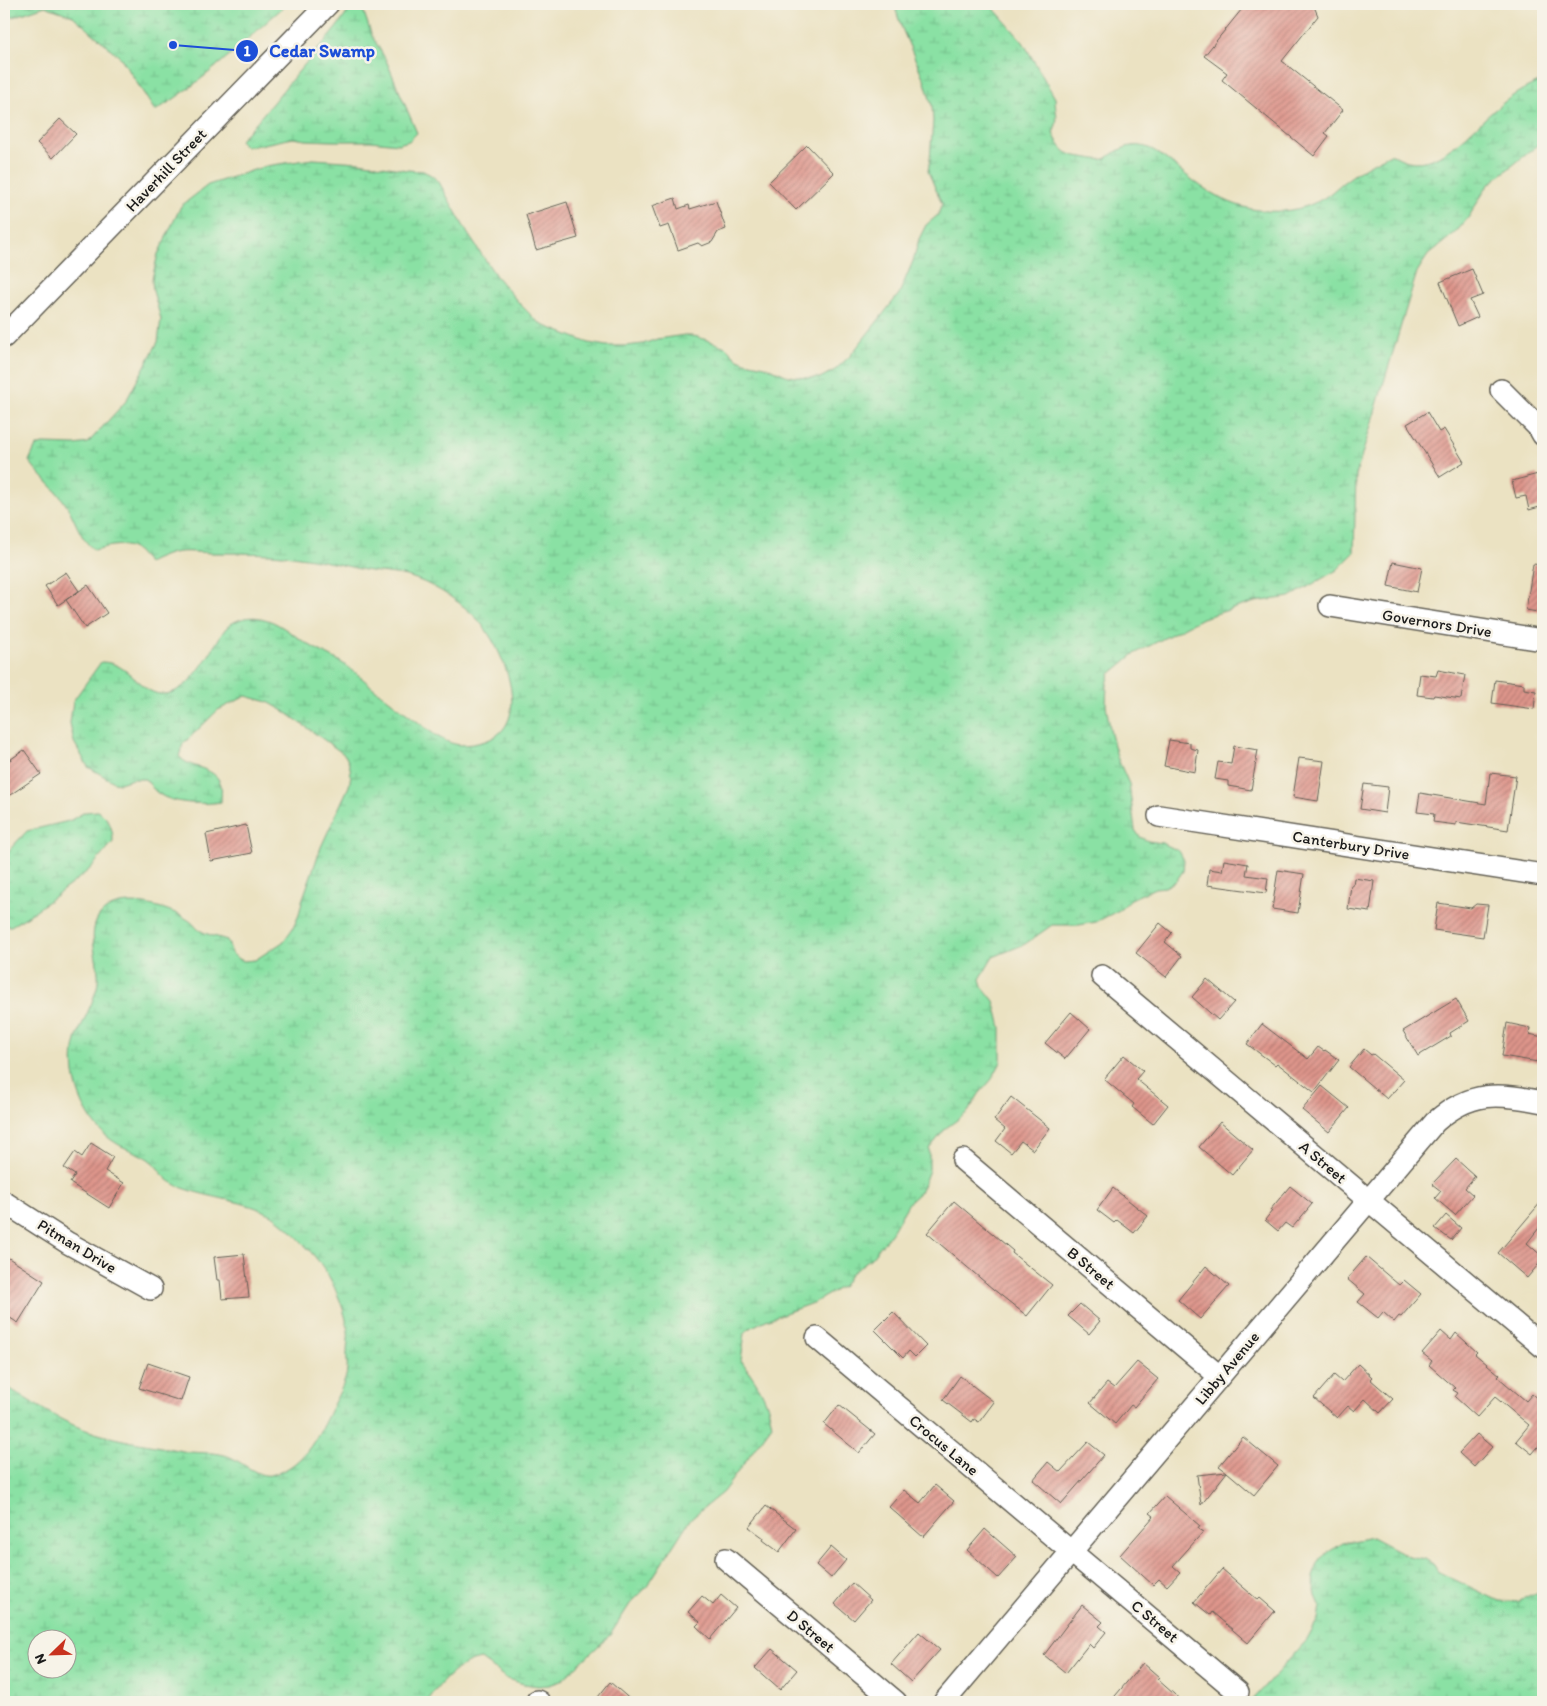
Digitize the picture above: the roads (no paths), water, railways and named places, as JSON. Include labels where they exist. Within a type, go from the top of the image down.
[{"type":"street","name":"Haverhill Street","points":[[4,337],[328,4]]},
{"type":"street","points":[[1501,390],[1539,428],[1543,435]]},
{"type":"street","name":"Governors Drive","points":[[1330,606],[1543,640]]},
{"type":"street","name":"Canterbury Drive","points":[[1159,816],[1543,875]]},
{"type":"street","name":"A Street","points":[[1102,976],[1543,1348]]},
{"type":"street","name":"Libby Avenue","points":[[944,1702],[1434,1122],[1457,1106],[1474,1099],[1492,1095],[1510,1095],[1543,1102]]},
{"type":"street","name":"B Street","points":[[963,1160],[1219,1376]]},
{"type":"street","name":"Pitman Drive","points":[[4,1202],[68,1243],[151,1289]]},
{"type":"street","name":"Crocus Lane","points":[[817,1338],[1072,1551]]},
{"type":"street","name":"C Street","points":[[1072,1551],[1238,1692]]},
{"type":"street","name":"D Street","points":[[726,1559],[896,1702]]},
{"type":"place","name":"Cedar Swamp","points":[[173,45]]}]
